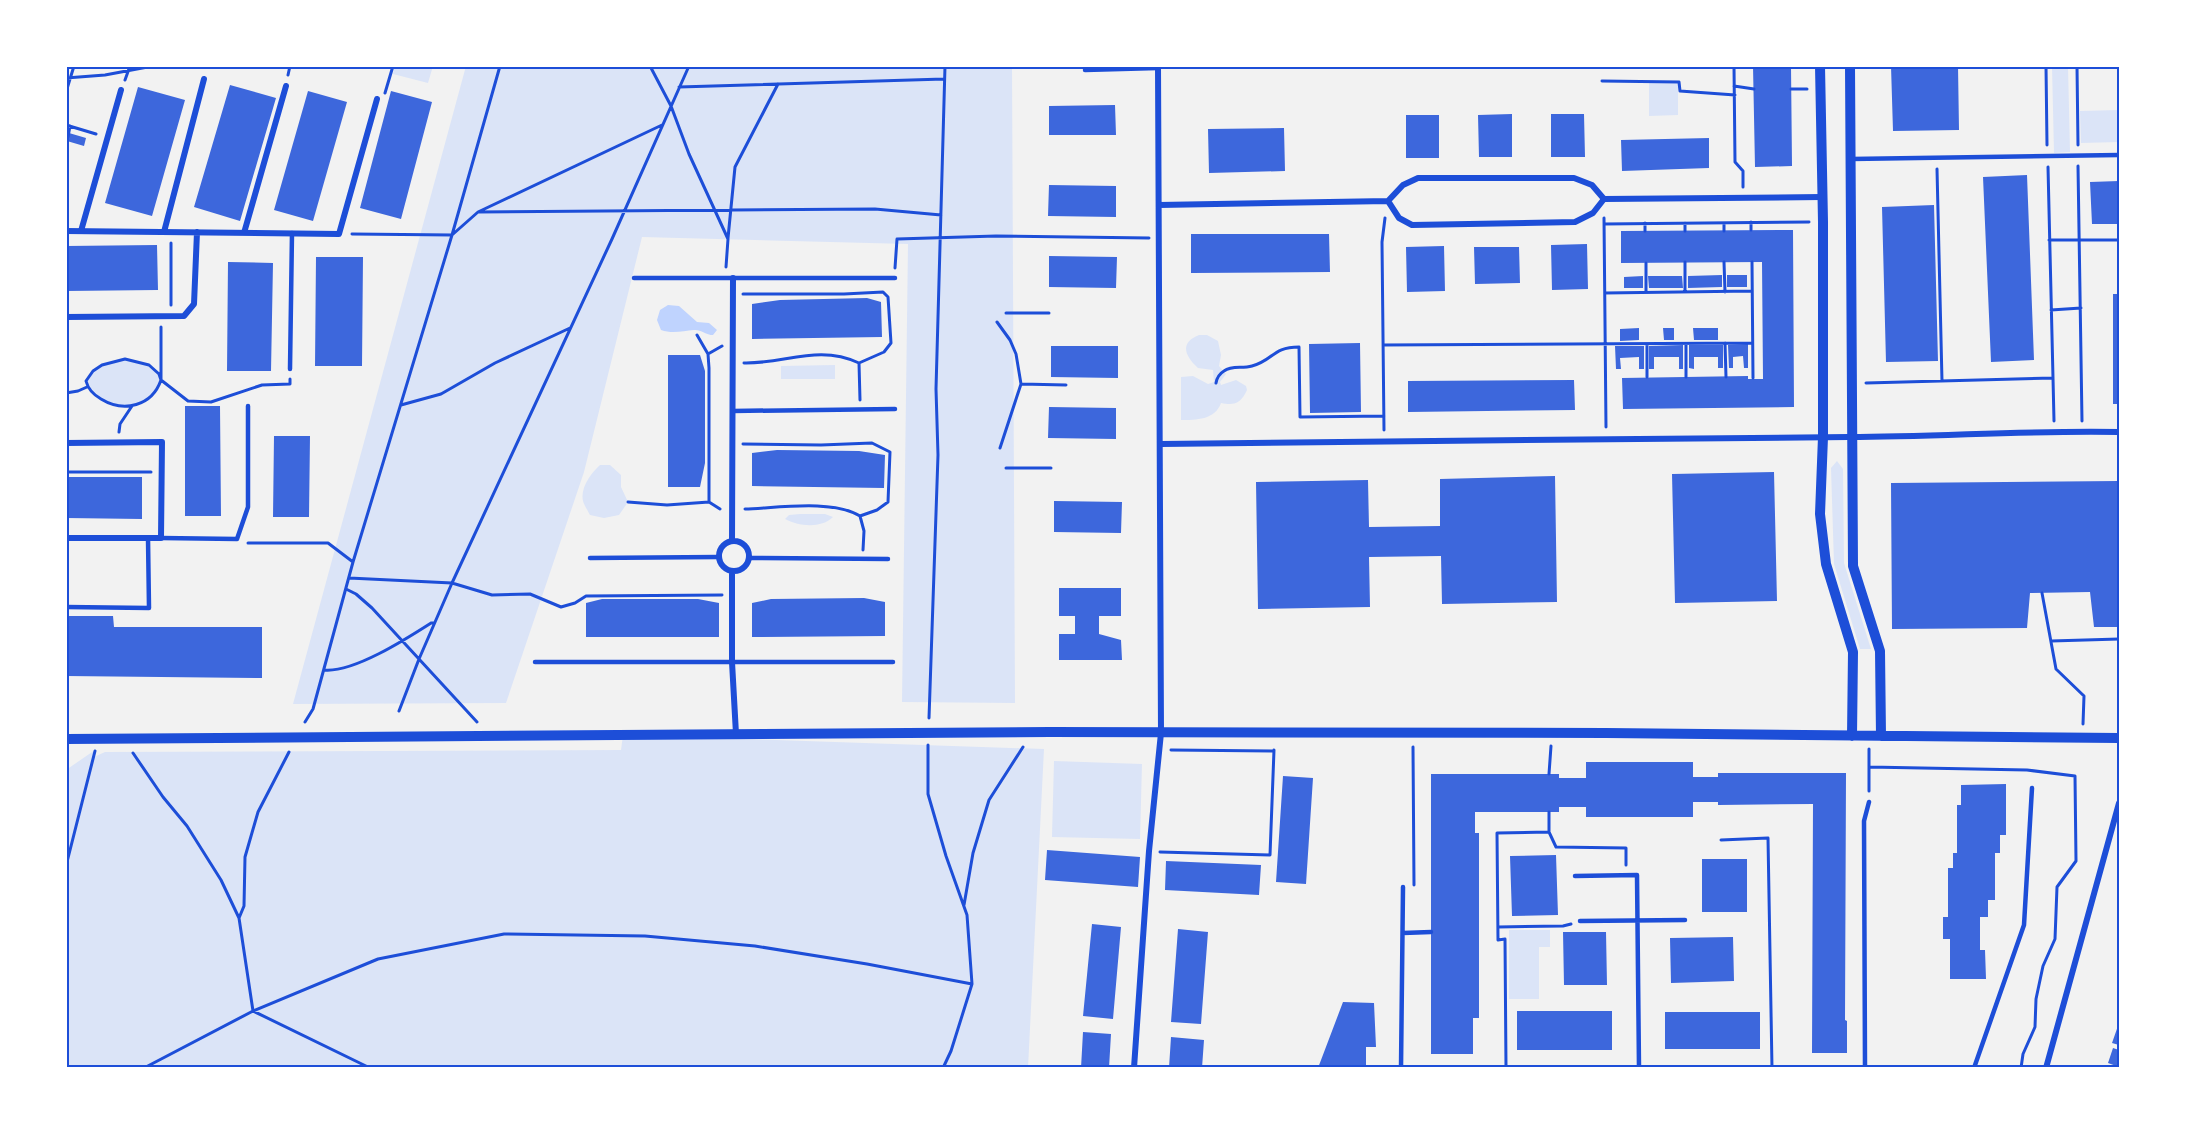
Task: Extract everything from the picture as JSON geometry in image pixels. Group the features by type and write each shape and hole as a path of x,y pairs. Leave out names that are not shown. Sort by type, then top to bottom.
{"street":[{"path":"1820,66 1823,222 1823,437 1820,514 1826,564 1853,652 1852,736"},
{"path":"1850,66 1853,566 1880,651 1881,736"},
{"path":"1134,1068 1149,851 1161,733 1158,67"},
{"path":"167,232 204,79"},
{"path":"244,233 286,86"},
{"path":"81,231 121,90"},
{"path":"66,231 339,234 377,99"},
{"path":"1159,205 1388,201 1403,185 1418,178 1574,178 1592,185 1604,199"},
{"path":"1604,199 1822,197"},
{"path":"1388,201 1399,218 1412,225 1575,222 1593,213 1604,199"},
{"path":"66,317 184,316 194,304 197,232"},
{"path":"732,541 733,278"},
{"path":"1161,444 2119,432"},
{"path":"66,443 162,442 161,538 66,537"},
{"path":"732,541 742,542 748,549 749,558 746,566 740,571 732,572 725,569 718,557 725,543 732,541"},
{"path":"732,572 732,662 736,734"},
{"path":"66,739 1033,732 1552,733 2119,738"},
{"path":"2046,1068 2119,803"}],"lane":[{"path":"1085,70 1158,67"},
{"path":"1851,159 2119,155"},
{"path":"290,369 292,233"},
{"path":"634,278 895,278"},
{"path":"161,538 237,539 248,507 248,406"},
{"path":"733,411 895,409"},
{"path":"66,607 148,608 148,538"},
{"path":"590,558 718,557"},
{"path":"749,558 888,559"},
{"path":"535,662 893,662"},
{"path":"1974,1068 2024,925 2032,788"},
{"path":"1865,1068 1864,821 1869,802"},
{"path":"1575,876 1637,875 1639,1068"},
{"path":"1401,1068 1403,887"},
{"path":"1580,921 1685,920"},
{"path":"1403,933 1431,932"}],"path":[{"path":"66,92 74,66"},
{"path":"66,78 105,75 153,66"},
{"path":"377,99 383,100 393,66"},
{"path":"239,918 244,906 245,857 258,812 296,737 313,710 348,578 452,235 500,66"},
{"path":"650,66 671,106 689,154 728,239"},
{"path":"399,711 434,623 625,212 689,66"},
{"path":"943,1068 951,1051 972,984 967,915 946,856 928,794 938,455 936,389 945,66"},
{"path":"1734,66 1735,162 1743,171 1743,197"},
{"path":"2055,432 2046,66 2077,66 2082,431"},
{"path":"679,87 945,79"},
{"path":"1602,81 1679,82 1680,92 1735,95"},
{"path":"725,278 735,167 778,84"},
{"path":"1734,87 1754,90"},
{"path":"339,234 452,235 478,212 664,125"},
{"path":"68,137 68,126 107,137"},
{"path":"1936,158 1942,381"},
{"path":"1604,199 1606,438"},
{"path":"1384,441 1382,242 1388,201"},
{"path":"478,212 875,209 941,215"},
{"path":"1724,222 1724,231"},
{"path":"1751,222 1751,230"},
{"path":"1604,224 1823,222"},
{"path":"1645,223 1645,231"},
{"path":"1684,223 1685,231"},
{"path":"167,232 171,316"},
{"path":"895,278 897,239 941,236 1160,238"},
{"path":"2049,240 2119,240"},
{"path":"1685,262 1685,292"},
{"path":"1724,262 1725,292"},
{"path":"1752,262 1752,378"},
{"path":"1646,263 1646,292"},
{"path":"1605,293 1752,291"},
{"path":"733,294 883,292 888,297 890,305 891,343 884,352 859,363 846,357 806,354 758,363 733,363"},
{"path":"2051,310 2081,308"},
{"path":"1006,313 1049,313"},
{"path":"162,316 161,381 158,388 146,401 132,406 124,407 106,402 88,387 86,381 93,371 102,365 125,359 149,365 159,374 161,381 188,401 211,402 262,385 290,384 290,369"},
{"path":"997,322 1010,340 1016,354 1022,384 1000,448"},
{"path":"401,405 441,394 495,363 572,327"},
{"path":"697,335 708,354 709,502"},
{"path":"1725,343 1726,377"},
{"path":"1383,345 1752,343"},
{"path":"1647,344 1647,377"},
{"path":"1686,344 1686,377"},
{"path":"1216,383 1216,379 1222,372 1230,368 1247,368 1258,364 1285,347 1299,347 1300,417 1384,416"},
{"path":"859,363 860,408"},
{"path":"1852,383 2053,378"},
{"path":"1022,384 1066,385"},
{"path":"66,393 78,392 88,387"},
{"path":"119,443 120,424 132,406"},
{"path":"733,444 872,443 890,452 888,502 877,510 860,516"},
{"path":"1006,468 1051,468"},
{"path":"66,472 162,472"},
{"path":"628,502 667,505 709,502 721,509 803,506 852,511 860,516 864,531 863,559"},
{"path":"237,539 248,543 328,543 353,562"},
{"path":"348,578 452,583 492,595 530,594 561,607 575,603 586,596 732,595"},
{"path":"346,590 356,594 372,608 490,736"},
{"path":"2042,593 2056,669 2084,696 2082,737"},
{"path":"324,670 336,671 378,653 434,623"},
{"path":"2051,641 2119,639"},
{"path":"964,906 973,853 989,800 1033,732"},
{"path":"1403,887 1414,885 1413,733"},
{"path":"1549,774 1552,733"},
{"path":"1149,851 1270,855 1274,734"},
{"path":"1869,735 1869,802"},
{"path":"122,738 202,849 221,880 239,918 253,1011"},
{"path":"66,866 98,739"},
{"path":"1167,750 1274,751"},
{"path":"1549,812 1549,832 1556,847 1626,848 1626,875"},
{"path":"1506,1068 1506,939 1498,940 1497,833 1549,832"},
{"path":"1721,840 1768,838 1772,1068"},
{"path":"1498,927 1563,926 1580,921"},
{"path":"144,1068 253,1011 378,959 504,934 645,936 755,946 972,984"},
{"path":"253,1011 370,1068"}],"shaded area":[{"path":"395,66 433,66 428,83 393,74"},
{"path":"466,66 1012,66 1015,703 902,702 908,244 642,237 584,472 506,703 293,704"},
{"path":"2052,66 2068,66 2070,152 2054,153"},
{"path":"1649,82 1678,82 1678,115 1649,116"},
{"path":"2119,110 2119,142 2081,143 2080,111"},
{"path":"1199,335 1207,335 1218,341 1221,355 1219,366 1226,374 1220,382 1221,385 1236,380 1246,386 1247,390 1240,401 1234,404 1221,403 1210,416 1181,420 1181,377 1193,376 1208,384 1214,382 1213,370 1198,368 1187,354 1186,346"},
{"path":"125,359 147,365 161,380 146,400 129,406 106,401 90,389 87,381 91,373 102,365"},
{"path":"835,365 835,379 781,379 781,366"},
{"path":"1837,461 1843,469 1844,563 1871,649 1860,649 1834,564 1831,468"},
{"path":"600,465 610,465 621,475 621,487 628,502 619,515 604,518 590,515 584,503 582,496 585,486"},
{"path":"825,514 833,517 816,525 796,523 785,519 789,515"},
{"path":"623,735 1044,749 1028,1068 66,1068 66,770 95,750 94,757 105,752 621,750"},
{"path":"1054,761 1142,764 1140,839 1052,837"},
{"path":"1509,930 1550,930 1550,947 1539,947 1539,999 1509,999"}],"water":[{"path":"668,305 679,306 697,322 709,323 717,330 713,335 696,330 673,332 661,330 657,320 660,310"}],"building":[{"path":"1753,66 1791,66 1792,166 1755,167"},
{"path":"1891,66 1958,66 1959,130 1893,131"},
{"path":"230,85 276,98 240,221 194,207"},
{"path":"138,87 185,100 152,216 105,203"},
{"path":"308,91 347,102 313,221 274,210"},
{"path":"391,91 432,102 401,219 360,208"},
{"path":"1115,105 1116,135 1049,135 1049,106"},
{"path":"1512,114 1512,157 1479,157 1478,115"},
{"path":"1551,114 1584,114 1585,157 1551,157"},
{"path":"1406,115 1439,115 1439,158 1406,158"},
{"path":"1284,128 1285,171 1209,173 1208,129"},
{"path":"69,133 86,138 84,146 67,141"},
{"path":"1709,138 1709,168 1622,171 1621,140"},
{"path":"2027,175 2034,360 1991,362 1983,177"},
{"path":"2119,181 2119,224 2092,224 2090,182"},
{"path":"1049,185 1116,186 1116,217 1048,216"},
{"path":"1934,205 1938,361 1886,362 1882,207"},
{"path":"1793,230 1794,407 1623,409 1622,378 1748,376 1748,379 1763,379 1762,262 1621,263 1621,231"},
{"path":"1191,234 1329,234 1330,272 1191,273"},
{"path":"1587,244 1588,289 1552,290 1551,245"},
{"path":"157,245 158,290 66,291 66,246"},
{"path":"1444,246 1445,291 1407,292 1406,247"},
{"path":"1474,247 1519,247 1520,283 1475,284"},
{"path":"1049,256 1117,257 1116,288 1049,287"},
{"path":"316,257 363,257 362,366 315,366"},
{"path":"228,262 273,263 271,371 227,371"},
{"path":"1722,275 1722,287 1688,288 1688,276"},
{"path":"1727,275 1747,275 1747,287 1727,287"},
{"path":"1643,276 1643,288 1624,288 1624,277"},
{"path":"1648,276 1682,276 1683,288 1649,288"},
{"path":"2113,294 2119,294 2119,404 2113,404"},
{"path":"867,298 881,302 882,337 752,339 752,304 780,300"},
{"path":"1639,328 1639,340 1620,341 1620,329"},
{"path":"1663,328 1674,328 1674,340 1664,340"},
{"path":"1693,328 1718,328 1718,340 1694,340"},
{"path":"1360,343 1361,412 1310,413 1309,344"},
{"path":"1748,344 1748,368 1744,368 1743,356 1733,357 1733,368 1729,368 1728,345"},
{"path":"1683,345 1683,369 1679,369 1679,357 1654,357 1654,369 1649,369 1649,346"},
{"path":"1689,345 1723,345 1723,368 1718,368 1718,357 1694,357 1694,369 1689,368"},
{"path":"1051,346 1118,346 1118,378 1051,377"},
{"path":"1615,346 1644,346 1644,369 1639,369 1639,357 1620,358 1621,369 1616,369"},
{"path":"668,355 700,355 705,371 705,463 700,487 668,487"},
{"path":"1574,380 1575,410 1408,412 1408,381"},
{"path":"185,406 220,406 221,516 185,516"},
{"path":"1049,407 1116,408 1116,439 1048,438"},
{"path":"274,436 310,436 309,517 273,517"},
{"path":"777,450 859,451 885,455 884,488 752,486 752,453"},
{"path":"1774,472 1777,601 1675,603 1672,474"},
{"path":"1555,476 1557,602 1442,604 1441,556 1369,557 1370,607 1258,609 1256,482 1368,480 1369,527 1440,526 1440,479"},
{"path":"66,477 142,477 142,519 66,518"},
{"path":"2119,481 2119,627 2094,627 2090,592 2030,593 2027,628 1892,629 1891,483"},
{"path":"1054,501 1122,502 1121,533 1054,532"},
{"path":"1059,588 1121,588 1121,616 1099,616 1099,634 1121,640 1122,660 1059,660 1059,634 1075,634 1075,616 1059,616"},
{"path":"864,598 885,602 885,636 752,637 752,603 771,599"},
{"path":"602,599 698,599 719,603 719,637 586,637 586,603"},
{"path":"66,616 113,616 114,627 262,627 262,678 66,676"},
{"path":"1586,762 1693,762 1693,777 1718,777 1718,773 1846,773 1845,1020 1847,1021 1847,1053 1812,1053 1813,804 1718,805 1718,802 1693,802 1693,817 1586,817 1586,807 1559,807 1559,812 1475,812 1475,833 1479,833 1479,1018 1473,1018 1473,1054 1431,1054 1431,774 1559,774 1559,778 1586,778"},
{"path":"1283,776 1313,778 1306,884 1276,882"},
{"path":"2006,784 2006,835 2000,835 2000,853 1995,853 1995,900 1988,900 1988,917 1980,917 1980,950 1985,950 1986,979 1950,979 1950,939 1943,939 1943,917 1948,917 1948,868 1953,868 1953,853 1957,853 1957,805 1961,805 1961,785"},
{"path":"1047,850 1140,857 1138,887 1045,880"},
{"path":"1556,855 1558,915 1512,916 1510,856"},
{"path":"1702,859 1747,859 1747,912 1702,912"},
{"path":"1166,861 1261,865 1259,895 1165,890"},
{"path":"1092,924 1121,927 1113,1019 1083,1016"},
{"path":"1178,929 1208,932 1201,1024 1171,1022"},
{"path":"1563,932 1606,932 1607,985 1564,985"},
{"path":"1733,937 1734,981 1671,983 1670,938"},
{"path":"1343,1002 1374,1003 1376,1047 1366,1047 1366,1068 1318,1068"},
{"path":"1517,1011 1612,1011 1612,1050 1517,1050"},
{"path":"1665,1012 1760,1012 1760,1049 1665,1049"},
{"path":"2119,1023 2119,1045 2112,1043"},
{"path":"1083,1032 1111,1034 1109,1068 1081,1068"},
{"path":"1171,1037 1204,1040 1202,1068 1169,1068"},
{"path":"2113,1048 2119,1050 2119,1067 2108,1063"}]}
